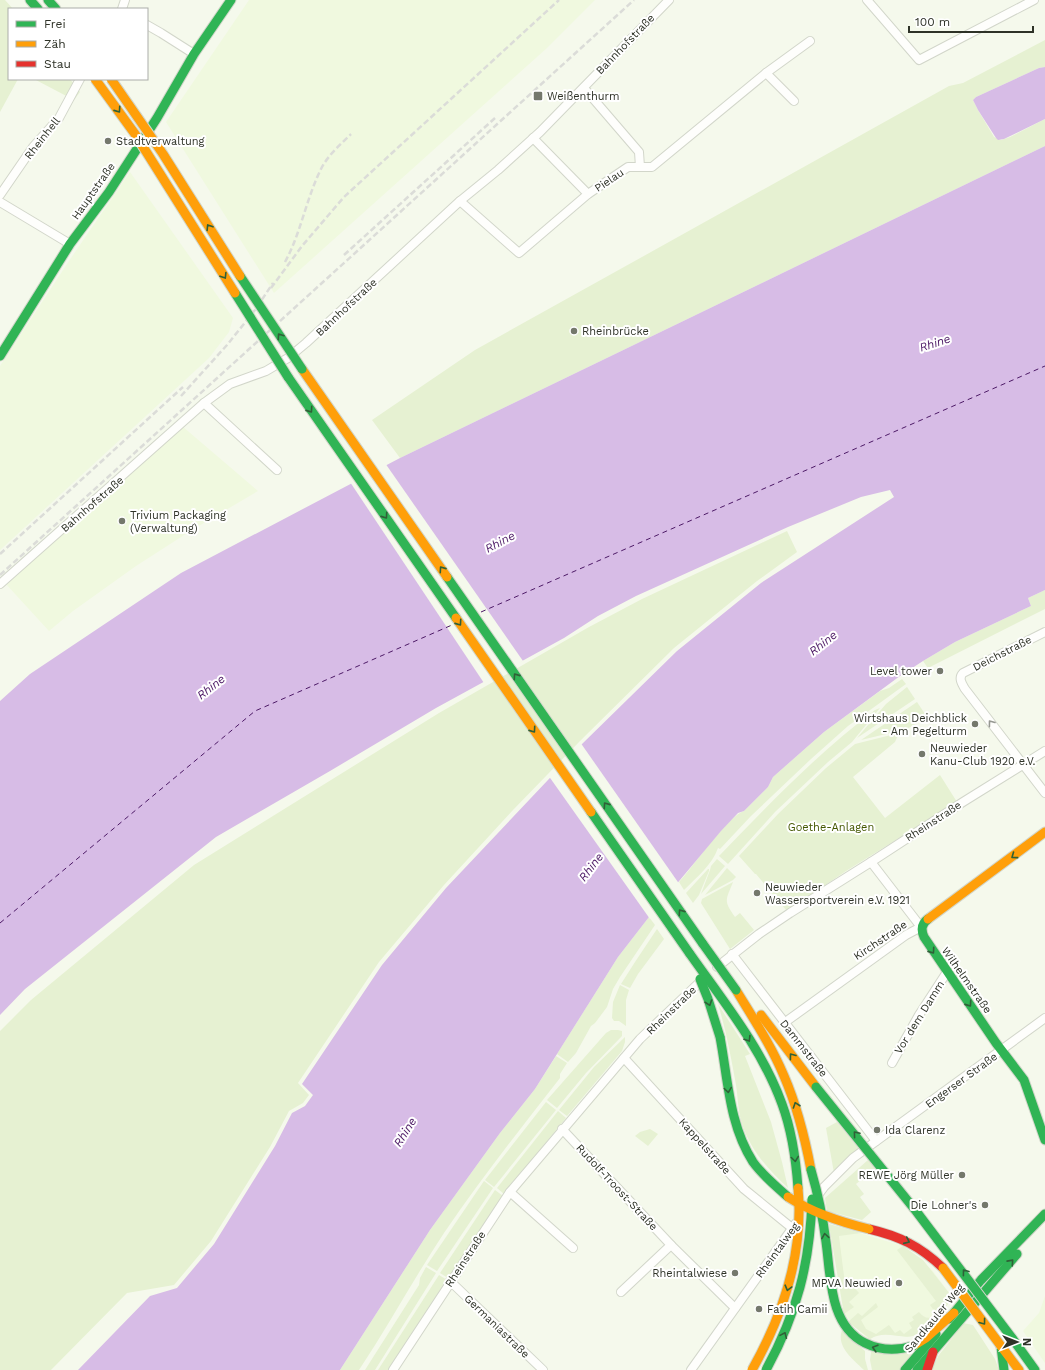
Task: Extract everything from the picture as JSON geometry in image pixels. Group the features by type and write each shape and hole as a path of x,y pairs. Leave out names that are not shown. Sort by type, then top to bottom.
{"main road":[{"path":"30,0 37,8"},
{"path":"48,0 55,8"},
{"name":"Hauptstraße","path":"0,356 70,244 108,192 157,118 194,54 231,0"},
{"path":"95,80 135,134 305,403 747,1036 771,1078 786,1116 795,1157 800,1214 796,1252 781,1312 773,1331 752,1370"},
{"path":"112,80 164,154 241,278 302,369 736,990 767,1041 788,1084 802,1128 811,1170 820,1201 835,1303 842,1322 860,1342 871,1347 887,1350 900,1349 913,1346 926,1338 954,1312"},
{"name":"Kirchstraße","path":"921,927 925,920 1045,832"},
{"name":"Wilhelmstraße","path":"921,927 922,935 1024,1080 1041,1116 1045,1140"},
{"path":"690,954 708,999 720,1037 731,1104 737,1129 746,1149 762,1172 773,1185 785,1195 818,1214 848,1224 892,1235 913,1244 926,1252 943,1268 1019,1370"},
{"path":"736,990 758,1012 806,1075 905,1195 962,1268 1035,1370"},
{"path":"766,1370 793,1316 805,1273 812,1221 811,1170"},
{"name":"Sandkauler Weg","path":"905,1370 981,1280 1045,1214"},
{"name":"Sandkauler Weg","path":"917,1370 1012,1260 1045,1226"},
{"path":"1001,1346 1004,1370"},
{"path":"927,1370 933,1352"}],"street":[{"name":"Bahnhofstraße","path":"0,584 204,403 230,384 266,371 291,356 460,201 498,170 540,132 669,0"},
{"path":"867,0 919,60 1034,0"},
{"path":"148,26 194,54"},
{"name":"Pielau","path":"460,201 519,253 588,194 628,167 652,167 766,73 810,41"},
{"path":"766,73 794,101"},
{"name":"Rheinhell","path":"0,195 33,147 59,118 79,80"},
{"path":"584,88 639,152 640,167"},
{"path":"533,138 588,194"},
{"path":"0,202 70,244"},
{"path":"204,403 277,470"},
{"name":"Deichstraße","path":"1023,765 965,689 960,677 963,673 1045,632"},
{"name":"Rheinstraße","path":"393,1370 510,1192 640,1039 686,994 732,954 790,913 962,802 1045,751"},
{"path":"1023,765 1045,793"},
{"name":"Wilhelmstraße","path":"871,862 921,927"},
{"name":"Kirchstraße","path":"784,1023 906,935 921,927"},
{"name":"Dammstraße","path":"732,954 876,1141"},
{"name":"Vor dem Damm","path":"892,1063 919,1015 947,972"},
{"name":"Engerser Straße","path":"876,1141 1045,1018"},
{"name":"Kappelstraße","path":"624,1058 744,1189 792,1228"},
{"name":"Rudolf-Troost-Straße","path":"562,1130 671,1245 735,1308"},
{"name":"Rheintalweg","path":"691,1370 792,1228 824,1187 853,1158 876,1141"},
{"path":"510,1192 573,1248"},
{"path":"621,1292 671,1245"},
{"name":"Germaniastraße","path":"450,1282 543,1370"}],"shaded area":[{"path":"249,0 595,0 547,48 274,293 166,122"},
{"path":"130,172 233,318 229,332 209,358 0,550 0,366"},
{"name":"Trivium Packaging (Verwaltung)","path":"182,426 258,491 192,530 136,566 73,611 49,631 5,583"},
{"path":"829,1224 903,1246 932,1270 953,1298 934,1320 920,1333 906,1337 893,1334 879,1334 869,1340 844,1314"},
{"path":"1045,1296 1045,1363 1023,1331 1039,1313"}],"green space":[{"path":"0,0 5,0 12,8 8,8 8,80 17,80 0,112"},
{"path":"1045,40 1045,67 1039,68 976,97 973,100 994,137 1001,140 1045,119 1045,146 400,458 372,420 475,350 949,86 963,83"},
{"path":"36,80 71,80 80,92 74,100"},
{"path":"787,531 797,552 757,581 674,648 513,810 444,885 379,962 298,1083 309,1095 303,1103 289,1111 270,1147 211,1241 174,1285 127,1293 51,1370 0,1370 0,1031 31,1000 194,865 439,713 589,627 642,599"},
{"path":"1045,590 1045,609 928,668 923,661 955,642 1031,606 1028,598"},
{"path":"902,679 906,684 848,726 751,816 720,849 718,848 708,865 684,890 679,882 730,821 744,811 768,787 773,777 824,732 880,691 889,688"},
{"path":"907,687 915,699 857,738 886,704"},
{"path":"917,702 927,717 907,729 861,740"},
{"path":"880,708 852,742 828,762 775,812 728,864 719,856 775,798 814,761 854,726 875,710"},
{"name":"Goethe-Anlagen","path":"899,733 895,742 853,777 885,818 940,775 957,802 846,871 787,911 739,856 778,814 826,768 855,744"},
{"path":"717,859 725,866 701,894 711,866"},
{"path":"727,868 736,877 705,895"},
{"path":"708,869 709,871 699,895 693,903 686,893"},
{"path":"733,882 727,897 727,903 735,917 740,913 754,930 730,949 701,903 702,899"},
{"path":"649,917 655,925 620,977 613,989 607,1007 591,1026 576,1053 568,1062 557,1054 618,957"},
{"path":"657,929 664,939 638,974 630,988 621,984 635,962"},
{"path":"620,985 629,990 626,1000 626,1026 619,1021 614,1021 612,1018 613,1002"},
{"path":"718,1004 750,1054 745,1056 771,1122 788,1188 755,1151 742,1124 730,1054"},
{"path":"611,1030 622,1031 622,1036 586,1073 557,1108 547,1100 606,1033"},
{"path":"625,1037 622,1051 567,1116 559,1110 594,1067"},
{"path":"556,1056 567,1063 560,1074 560,1078 515,1135 444,1233 359,1370 340,1370 430,1230 500,1133 535,1089"},
{"path":"546,1102 556,1110 494,1187 485,1180"},
{"path":"558,1111 566,1118 504,1194 497,1188"},
{"path":"837,1122 859,1149 834,1173 826,1128"},
{"path":"650,1129 658,1134 648,1146 635,1136 640,1132"},
{"path":"868,1160 875,1168 856,1184 864,1194 860,1197 871,1212 862,1220 827,1211 825,1198"},
{"path":"484,1181 493,1188 437,1271 427,1265"},
{"path":"495,1190 503,1196 448,1278 440,1273"},
{"path":"829,1224 861,1233 839,1236 845,1284 850,1283 859,1293 849,1302 854,1307 844,1314"},
{"path":"903,1246 923,1260 953,1298 938,1316 930,1305 936,1301 897,1250"},
{"path":"426,1267 436,1273 375,1370 365,1370 419,1285 420,1278"},
{"path":"439,1275 447,1280 389,1370 378,1370"},
{"path":"876,1303 878,1307 861,1320 866,1329 876,1334 889,1325 895,1333 900,1330 904,1334 912,1328 909,1323 914,1320 912,1317 919,1312 925,1317 933,1317 934,1320 926,1329 914,1336 883,1335 870,1339 848,1322 858,1313 862,1316"},
{"path":"963,1323 973,1325 995,1359 999,1370 931,1370 939,1355"},
{"path":"842,1330 865,1351 865,1359 868,1370 864,1370 843,1347 841,1342"},
{"path":"921,1346 902,1370 872,1370 870,1360 871,1352"}],"water":[{"path":"1045,67 1045,119 1004,139 998,140 973,100 976,97 1039,68"},
{"name":"Rhine","path":"1045,146 1045,590 1028,598 1031,606 955,642 923,661 900,676 824,732 773,777 768,787 744,811 738,813 721,831 649,917 618,957 535,1089 500,1133 430,1230 340,1370 78,1370 150,1296 177,1288 214,1244 275,1146 292,1113 305,1106 313,1095 302,1084 382,965 446,888 582,744 677,651 761,583 894,497 890,490 861,497 788,527 636,596 598,616 564,638 436,708 216,837 25,989 0,1015 0,701 30,674 181,573 400,458"}],"pier":[{"path":"385,463 523,661 484,683 350,482"},
{"path":"580,742 680,885 650,919 548,775"}],"ferry route":[{"path":"481,612 1045,366"},
{"path":"0,923 255,711 452,625"}],"railway":[{"path":"271,288 302,246 344,197 559,0"},
{"path":"0,575 634,0"},
{"path":"344,255 495,118"},
{"path":"285,262 291,251 311,192 321,169 331,155 351,134"},
{"path":"181,396 227,345 255,310 273,283"},
{"path":"0,554 183,387"}],"traffic: fast":[{"path":"30,0 37,8"},
{"path":"48,0 55,8"},
{"path":"0,356 70,244 109,192 157,118 194,54 231,0"},
{"path":"240,276 302,369"},
{"path":"235,293 288,377"},
{"path":"288,377 456,618"},
{"path":"447,577 703,944"},
{"path":"591,812 690,954"},
{"path":"928,919 922,927 924,937 996,1043 1024,1080 1045,1140"},
{"path":"703,944 736,990"},
{"path":"690,954 741,1026 774,1084 782,1104 791,1135 795,1156 798,1188"},
{"path":"700,979 720,1037"},
{"path":"720,1037 730,1101 745,1148 761,1172 788,1197"},
{"path":"816,1087 916,1211 1012,1338"},
{"path":"811,1170 822,1215 831,1285 838,1312 844,1325 853,1335 865,1343 877,1348 901,1349 913,1346"},
{"path":"766,1370 786,1328 800,1288 805,1267 811,1223 812,1199"},
{"path":"949,1319 981,1280 1045,1214"},
{"path":"917,1370 1017,1254"},
{"path":"905,1370 936,1334"},
{"path":"1012,1338 1035,1370"},
{"path":"1001,1347 1004,1370"}],"traffic: slow":[{"path":"96,80 135,134 235,293"},
{"path":"112,80 163,154 240,276"},
{"path":"302,369 447,577"},
{"path":"456,618 591,812"},
{"path":"928,919 1045,832"},
{"path":"736,990 768,1043 784,1076 800,1122 811,1170"},
{"path":"761,1015 816,1087"},
{"path":"752,1370 773,1327 789,1282 798,1236 798,1188"},
{"path":"788,1197 807,1208 827,1216 869,1229"},
{"path":"943,1268 1001,1346"},
{"path":"913,1346 926,1338 954,1313"},
{"path":"1001,1346 1019,1370"}],"traffic: jam":[{"path":"869,1229 890,1235 909,1243 926,1254 943,1268"},
{"path":"927,1370 933,1352"}],"place":[{"name":"Weißenthurm","path":"538,96"},
{"name":"Stadtverwaltung","path":"108,141"},
{"name":"Rheinbrücke","path":"574,331"},
{"name":"Trivium Packaging (Verwaltung)","path":"122,521"},
{"name":"Level tower","path":"940,671"},
{"name":"Wirtshaus Deichblick - Am Pegelturm","path":"975,724"},
{"name":"Neuwieder Kanu-Club 1920 e.V.","path":"922,754"},
{"name":"Neuwieder Wassersportverein e.V. 1921","path":"757,893"},
{"name":"Ida Clarenz","path":"877,1130"},
{"name":"REWE Jörg Müller","path":"962,1175"},
{"name":"Die Lohner's","path":"985,1205"},
{"name":"Rheintalwiese","path":"735,1273"},
{"name":"MPVA Neuwied","path":"899,1283"},
{"name":"Fatih Camii","path":"759,1309"}]}
